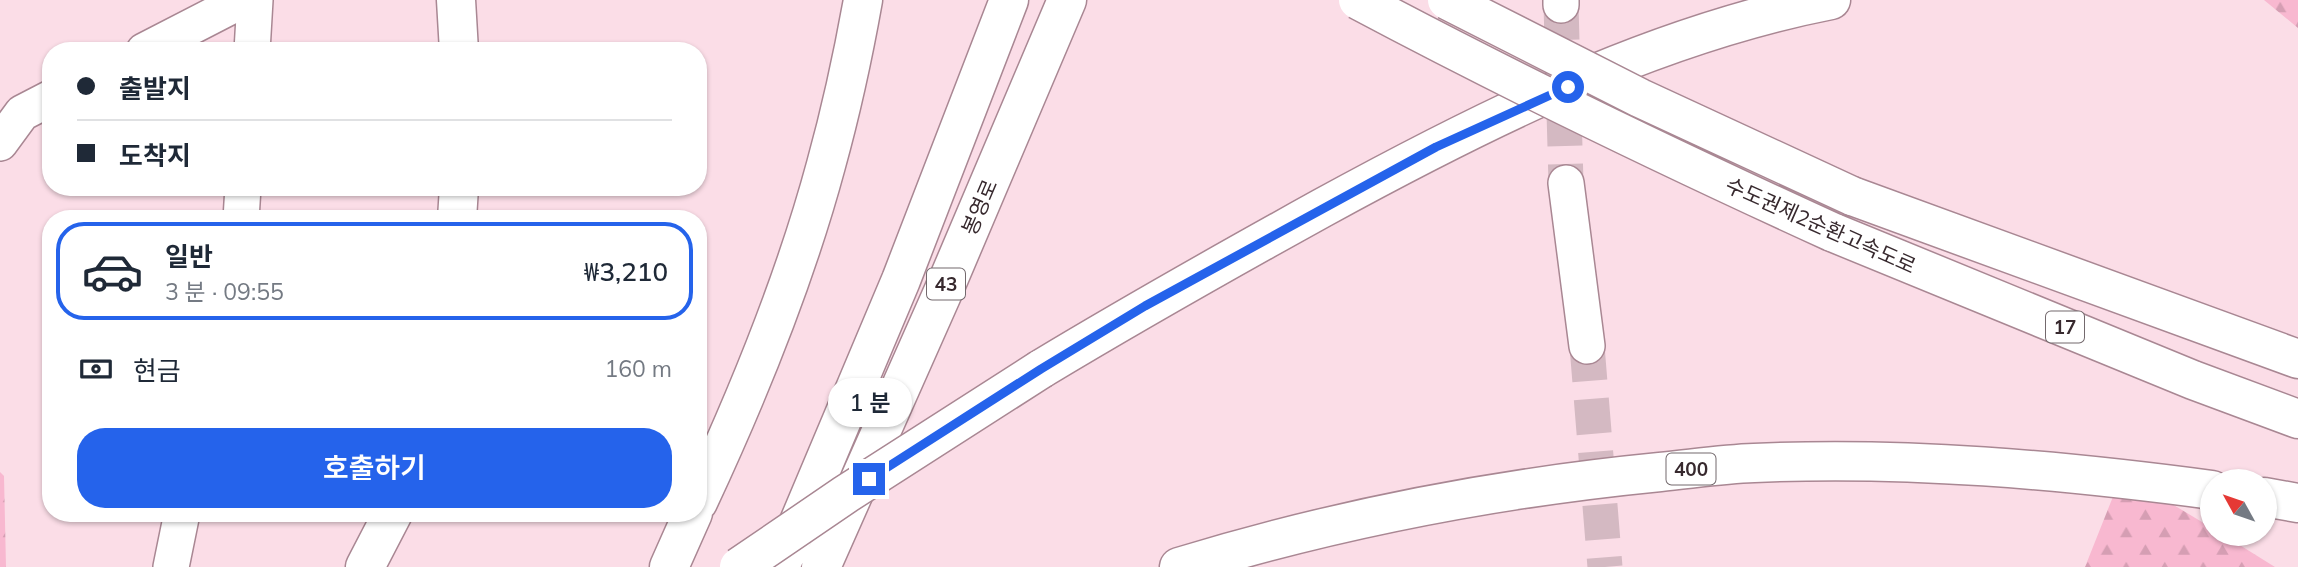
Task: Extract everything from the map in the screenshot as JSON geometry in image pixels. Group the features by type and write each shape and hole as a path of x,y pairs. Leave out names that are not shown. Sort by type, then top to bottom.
{"highway":[{"path":"456,0 458,42"},
{"path":"707,483 792,273 826,167 851,66 863,0"},
{"name":"43","path":"780,567 901,279 1009,0"},
{"name":"봉영로","path":"821,567 937,305 1067,0"},
{"name":"수도권제2순환고속도로","path":"1359,0 1455,52 1657,152 1832,232 2193,380 2298,419"},
{"name":"수도권제2순환고속도로","path":"1447,0 1640,98 1852,196 2298,359"},
{"path":"739,567 857,486 1145,306 1436,147 1635,58 1753,17 1831,0"},
{"name":"400","path":"1179,567 1314,530 1421,506 1517,489 1754,463 1872,462 2003,469 2104,476 2200,488"},
{"path":"2277,499 2298,503"},
{"path":"365,567 388,522"},
{"path":"668,567 690,522"}],"street":[{"path":"161,42 243,0"},
{"path":"253,42 255,0"},
{"path":"0,143 22,113 42,103"},
{"path":"1566,183 1587,346"},
{"path":"171,567 180,522"}],"green space":[{"path":"2264,0 2298,0 2298,28"},
{"path":"0,472 4,476 6,567 0,567"},
{"path":"2122,474 2200,521 2200,546 2241,546 2275,567 2085,567"}],"tunnel":[{"path":"1561,5 1566,183"},
{"path":"1587,346 1605,567"}],"route":[{"path":"869,479 1145,306 1436,147 1568,87"}]}
